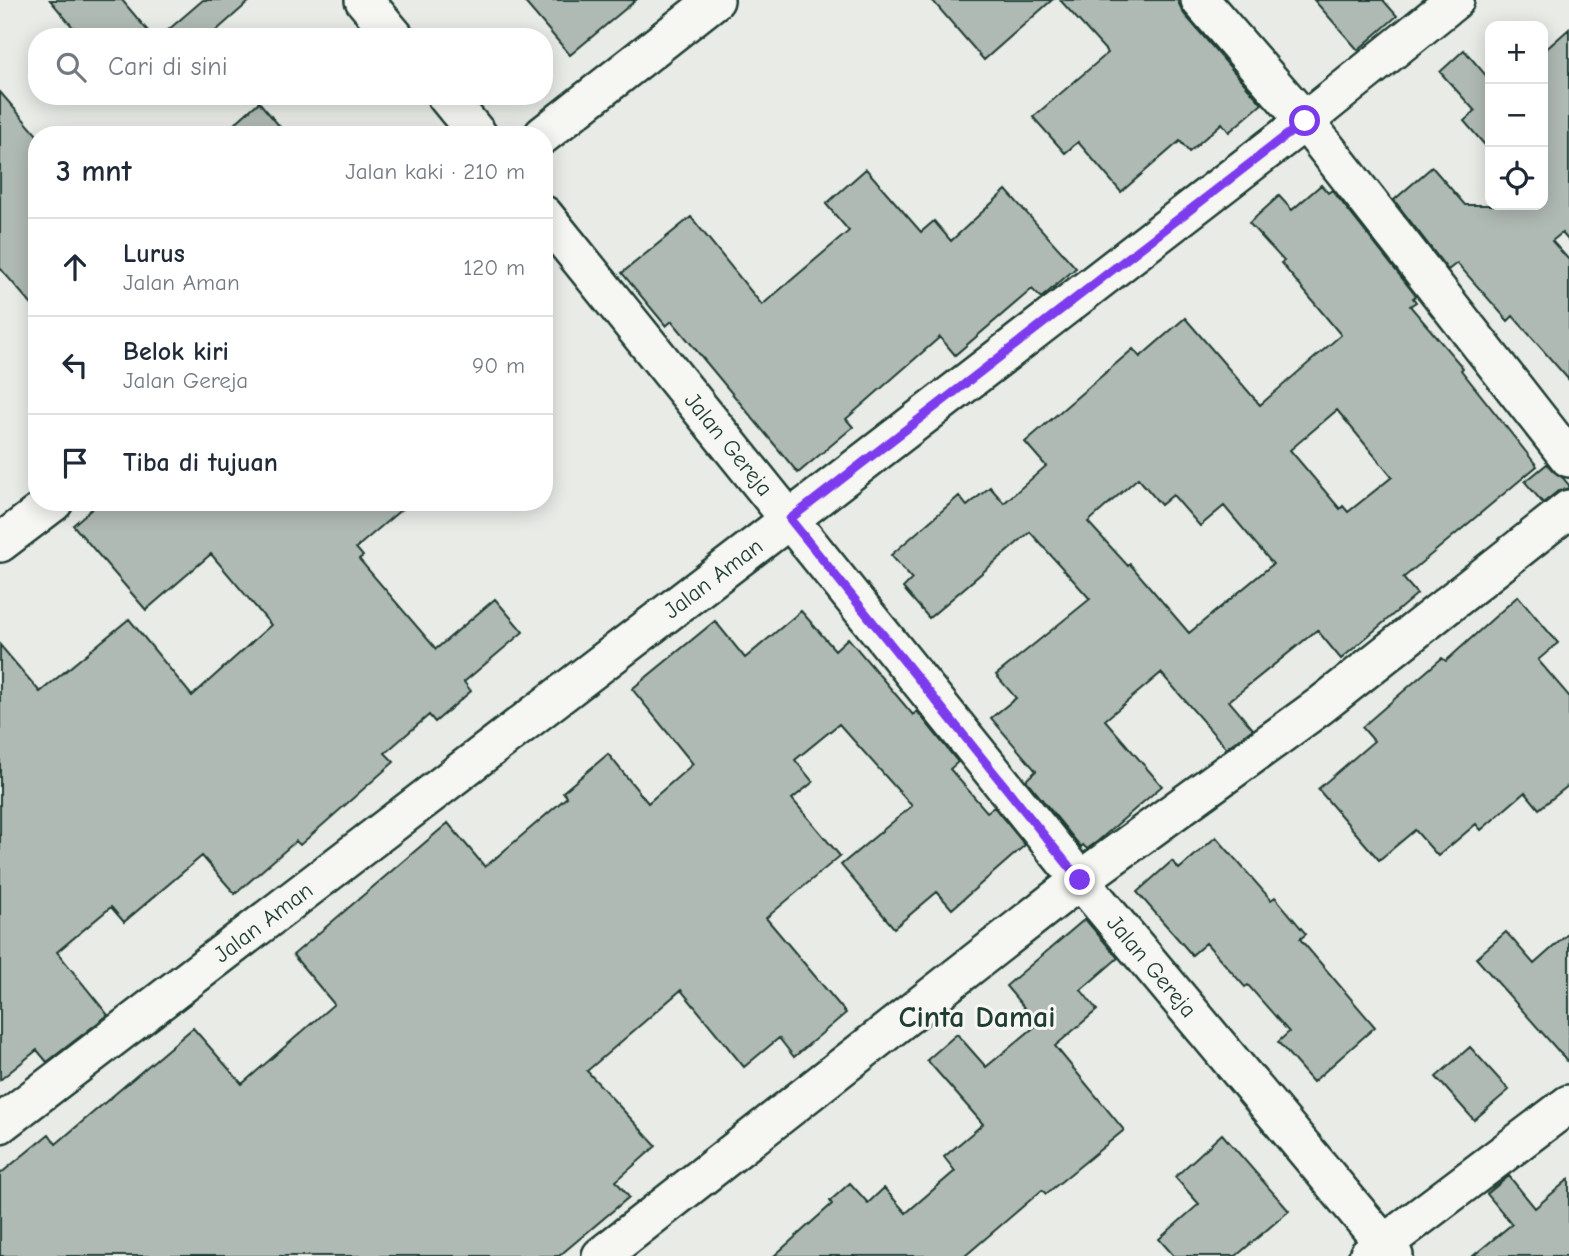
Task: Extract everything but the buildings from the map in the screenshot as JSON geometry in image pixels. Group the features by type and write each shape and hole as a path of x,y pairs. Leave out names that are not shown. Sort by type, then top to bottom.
{"street":[{"path":"364,0 387,28"},
{"path":"553,127 715,0"},
{"path":"1200,0 1305,121 1569,458"},
{"name":"Jalan Aman","path":"0,1124 790,519 1305,121 1455,0"},
{"path":"453,105 471,126"},
{"name":"Jalan Gereja","path":"553,226 1382,1252"},
{"path":"601,1256 1080,880 1320,706 1569,509"},
{"path":"0,543 42,511"},
{"path":"1382,1252 1569,1104"}],"district":[{"name":"Cinta Damai","path":"977,1017"}],"route":[{"path":"1080,880 790,519 1305,121"}]}
